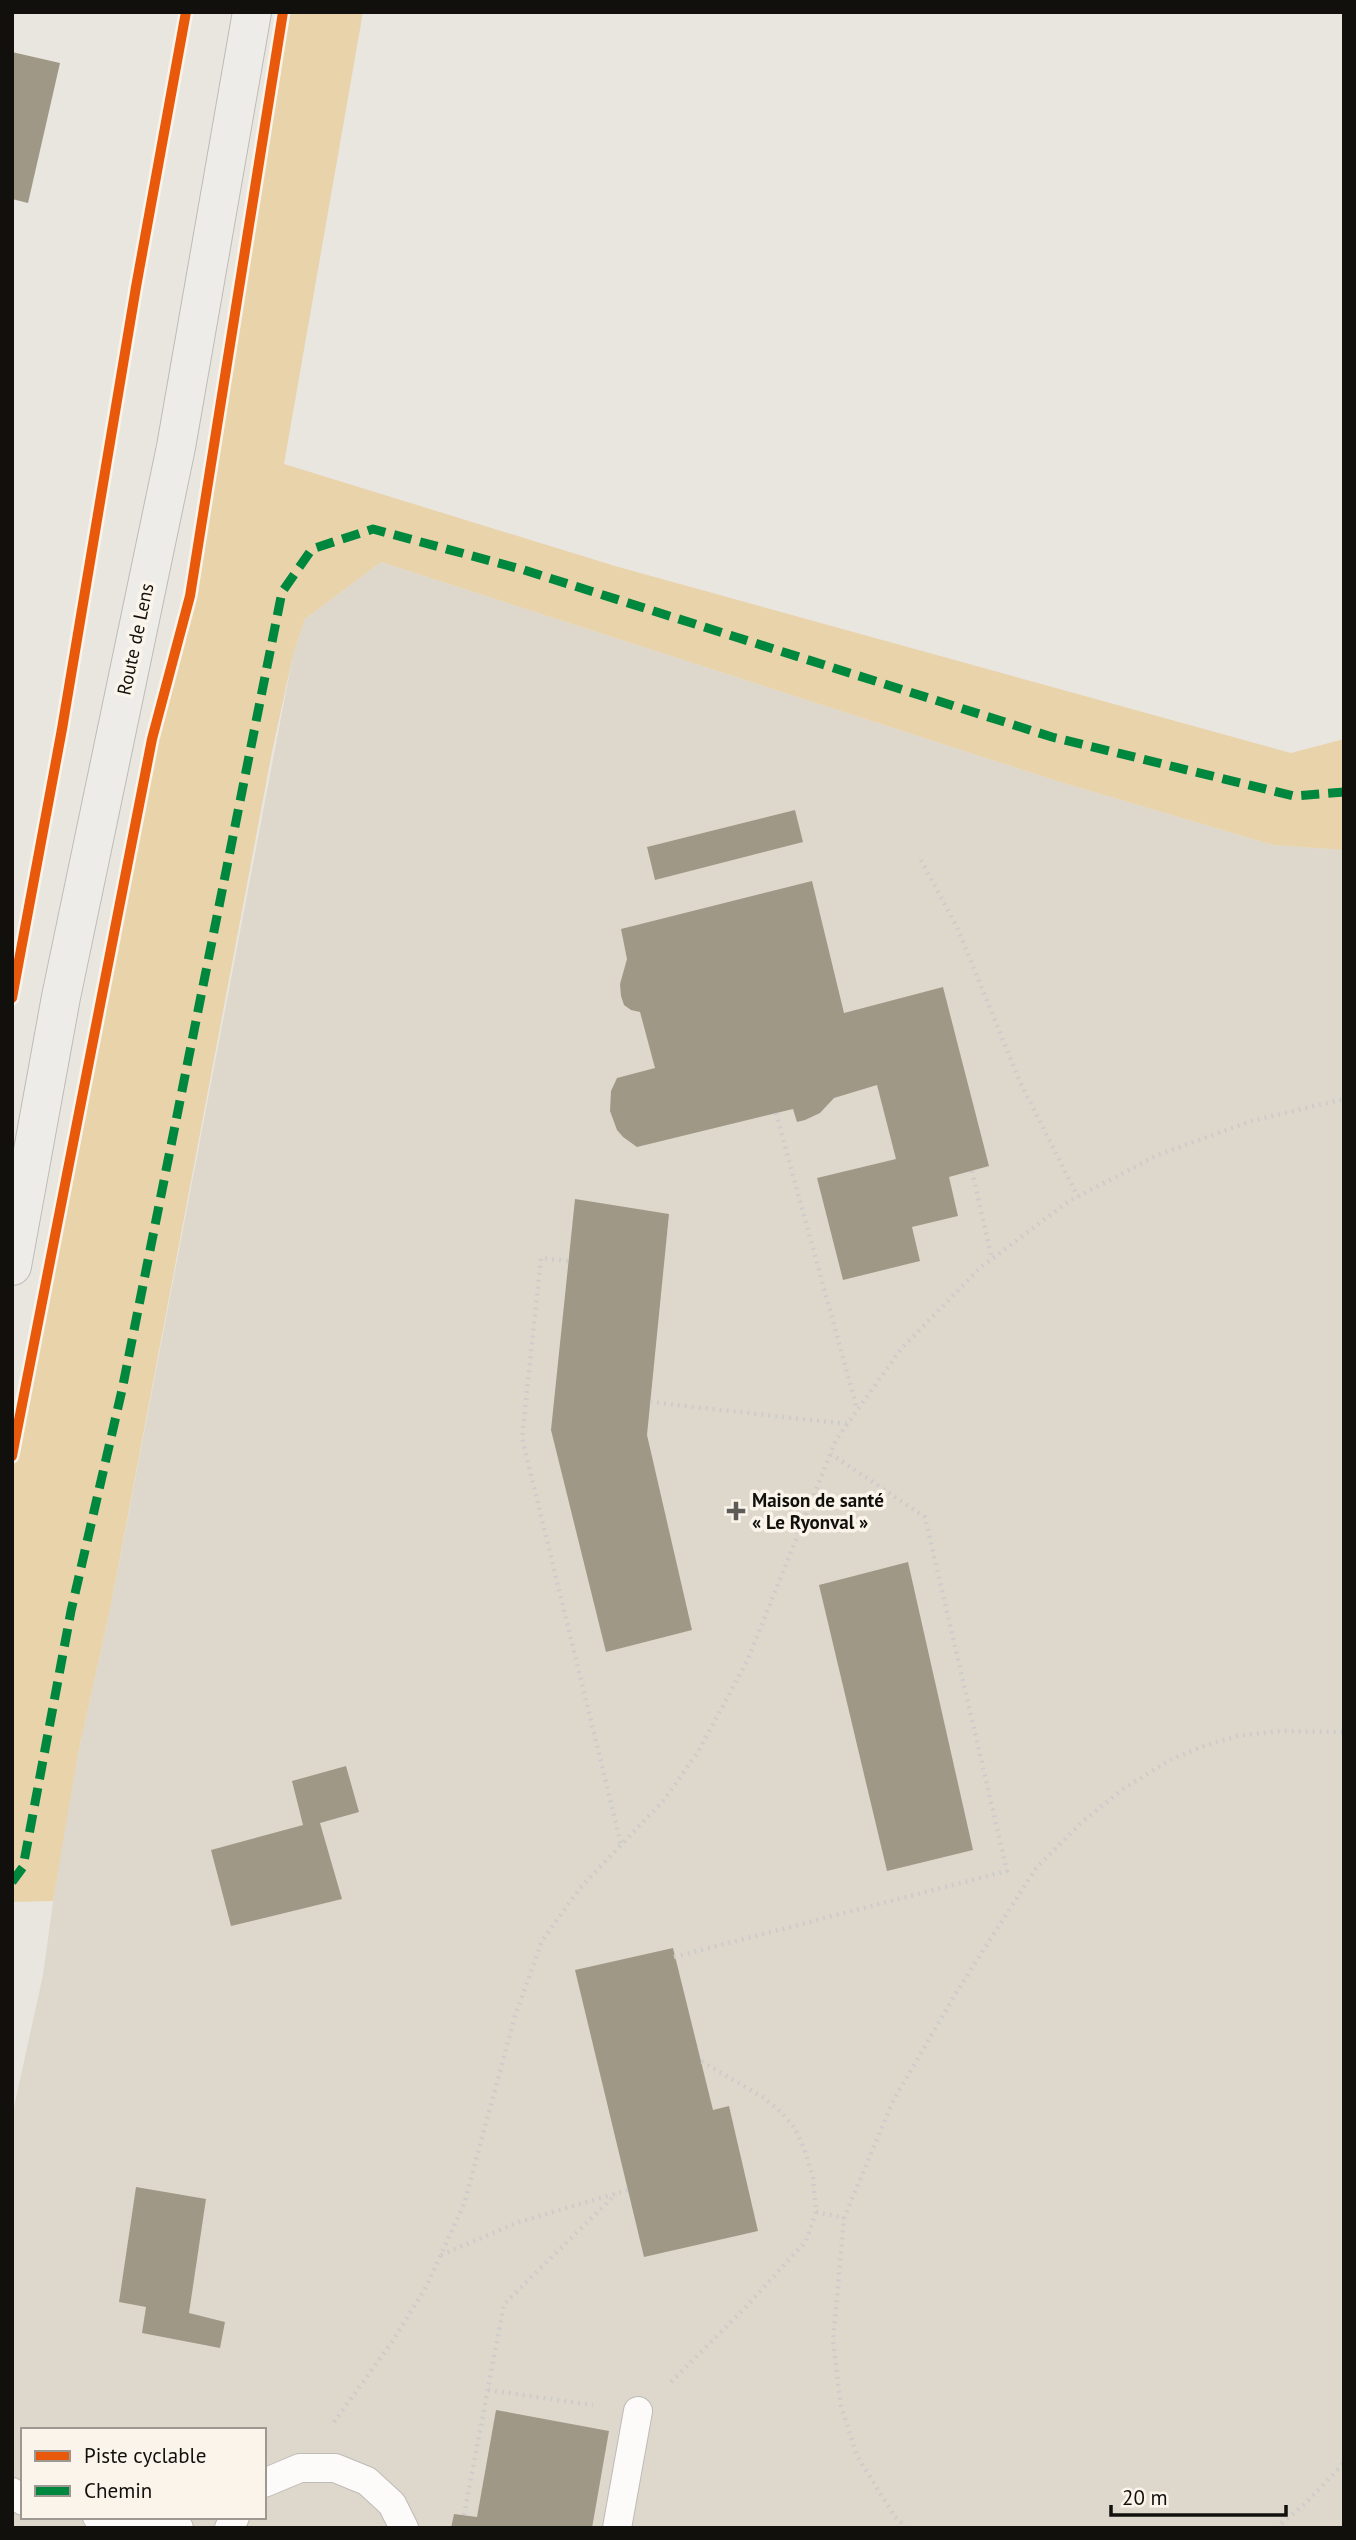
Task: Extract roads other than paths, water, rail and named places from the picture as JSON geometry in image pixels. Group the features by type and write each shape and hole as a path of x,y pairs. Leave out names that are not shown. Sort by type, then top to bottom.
{"main road":[{"name":"Route de Lens","path":"12,1266 63,984 176,447 252,12"}],"lane":[{"path":"617,2528 638,2411"},
{"path":"266,2482 300,2468 335,2468 367,2481 392,2504 404,2528"},
{"path":"112,2519 179,2528"}],"place":[{"name":"Maison de santé « Le Ryonval »","path":"736,1511"}]}
